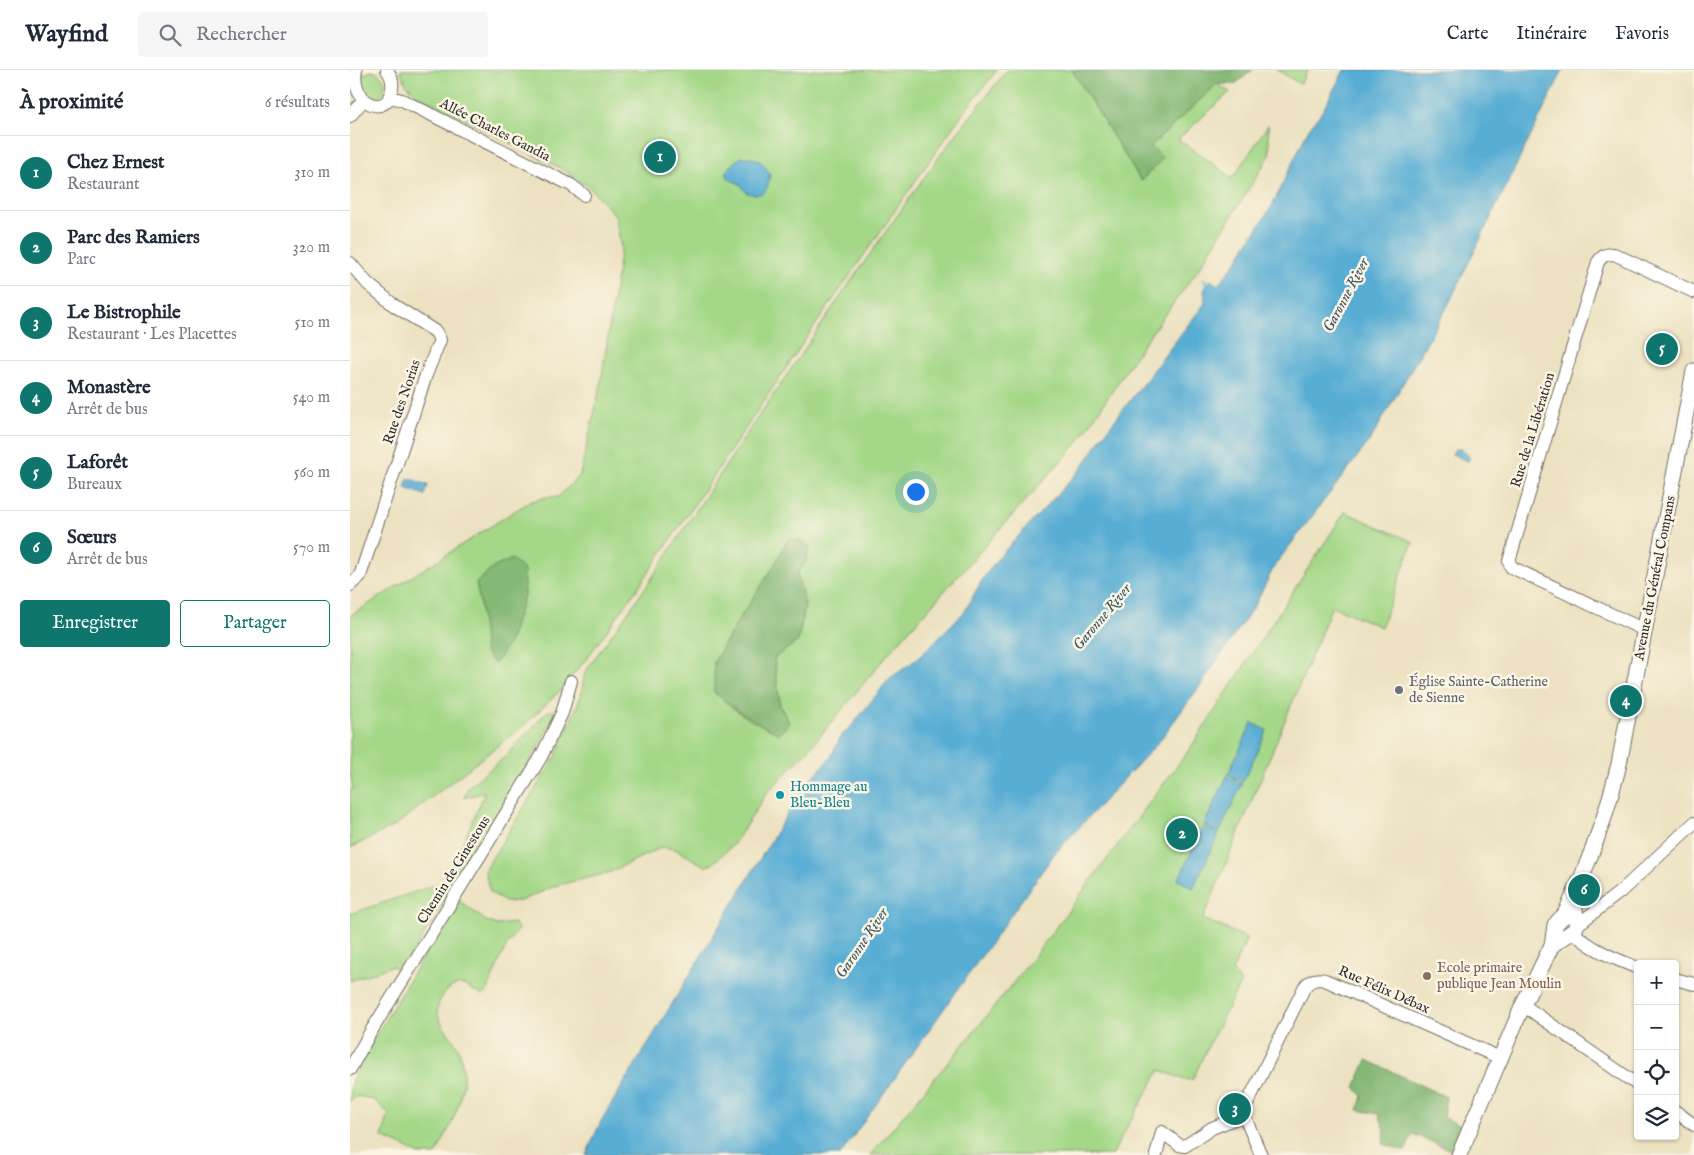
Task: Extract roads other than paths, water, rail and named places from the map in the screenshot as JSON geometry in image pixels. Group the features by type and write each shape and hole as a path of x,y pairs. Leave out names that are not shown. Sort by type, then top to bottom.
{"main road":[{"name":"Avenue du Général Compans","path":"1459,1155 1523,1005 1552,945 1570,920 1612,793 1694,371"}],"street":[{"path":"353,74 350,84 355,98 361,103 377,105 389,96 392,90 392,80 387,70"},
{"name":"Allée Charles Gandia","path":"389,96 402,100 452,125 571,186 584,195"},
{"path":"350,116 361,103"},
{"name":"Rue de la Libération","path":"1645,629 1512,568 1509,561 1598,262 1602,256 1614,254 1694,292"},
{"name":"Rue des Norias","path":"350,263 368,284 395,306 436,332 440,340 426,375 360,576 350,585"},
{"name":"Chemin de Ginestous","path":"350,1069 370,1033 541,758 562,712 571,681"},
{"path":"1634,966 1610,956 1579,938 1570,920 1591,913 1620,892 1694,823"},
{"name":"Rue Félix Débax","path":"1244,1115 1245,1108 1304,988 1309,982 1316,979 1325,980 1500,1058"},
{"path":"1679,980 1694,984"},
{"path":"1523,1005 1634,1082"},
{"path":"1679,1114 1694,1125"},
{"path":"1156,1155 1162,1132 1179,1145 1185,1146 1212,1128 1244,1115 1261,1155"}],"water":[{"name":"Garonne River","path":"1344,70 1563,70 1446,309 1371,439 1275,565 1256,603 1200,686 1157,744 1055,853 840,1155 586,1155 601,1121 789,811 811,779 831,757 841,736 850,728 889,679 917,659 965,611 982,580 999,557 1080,470 1108,429 1205,303 1204,288 1210,280 1218,285 1233,266 1272,206 1308,130 1323,110"},
{"path":"742,157 759,161 765,166 770,175 768,185 761,194 747,193 740,184 729,179 726,173 733,163"},
{"path":"1455,449 1461,449 1469,456 1469,460 1467,461 1452,454"},
{"path":"408,478 428,485 425,495 405,488"},
{"path":"1252,723 1267,730 1243,782 1228,774"},
{"path":"1227,776 1242,784 1219,833 1204,825"},
{"path":"1203,827 1219,834 1193,888 1178,880"}],"waterway":[{"path":"1204,279 1208,287"}],"place":[{"name":"Chez Ernest","path":"660,157"},
{"name":"Laforêt","path":"1662,349"},
{"name":"Église Sainte-Catherine de Sienne","path":"1399,690"},
{"name":"Monastère","path":"1626,701"},
{"name":"Hommage au Bleu-Bleu","path":"780,795"},
{"name":"Parc des Ramiers","path":"1182,834"},
{"name":"Sœurs","path":"1584,890"},
{"name":"Ecole primaire publique Jean Moulin","path":"1427,976"},
{"name":"Le Bistrophile","path":"1235,1109"}]}
